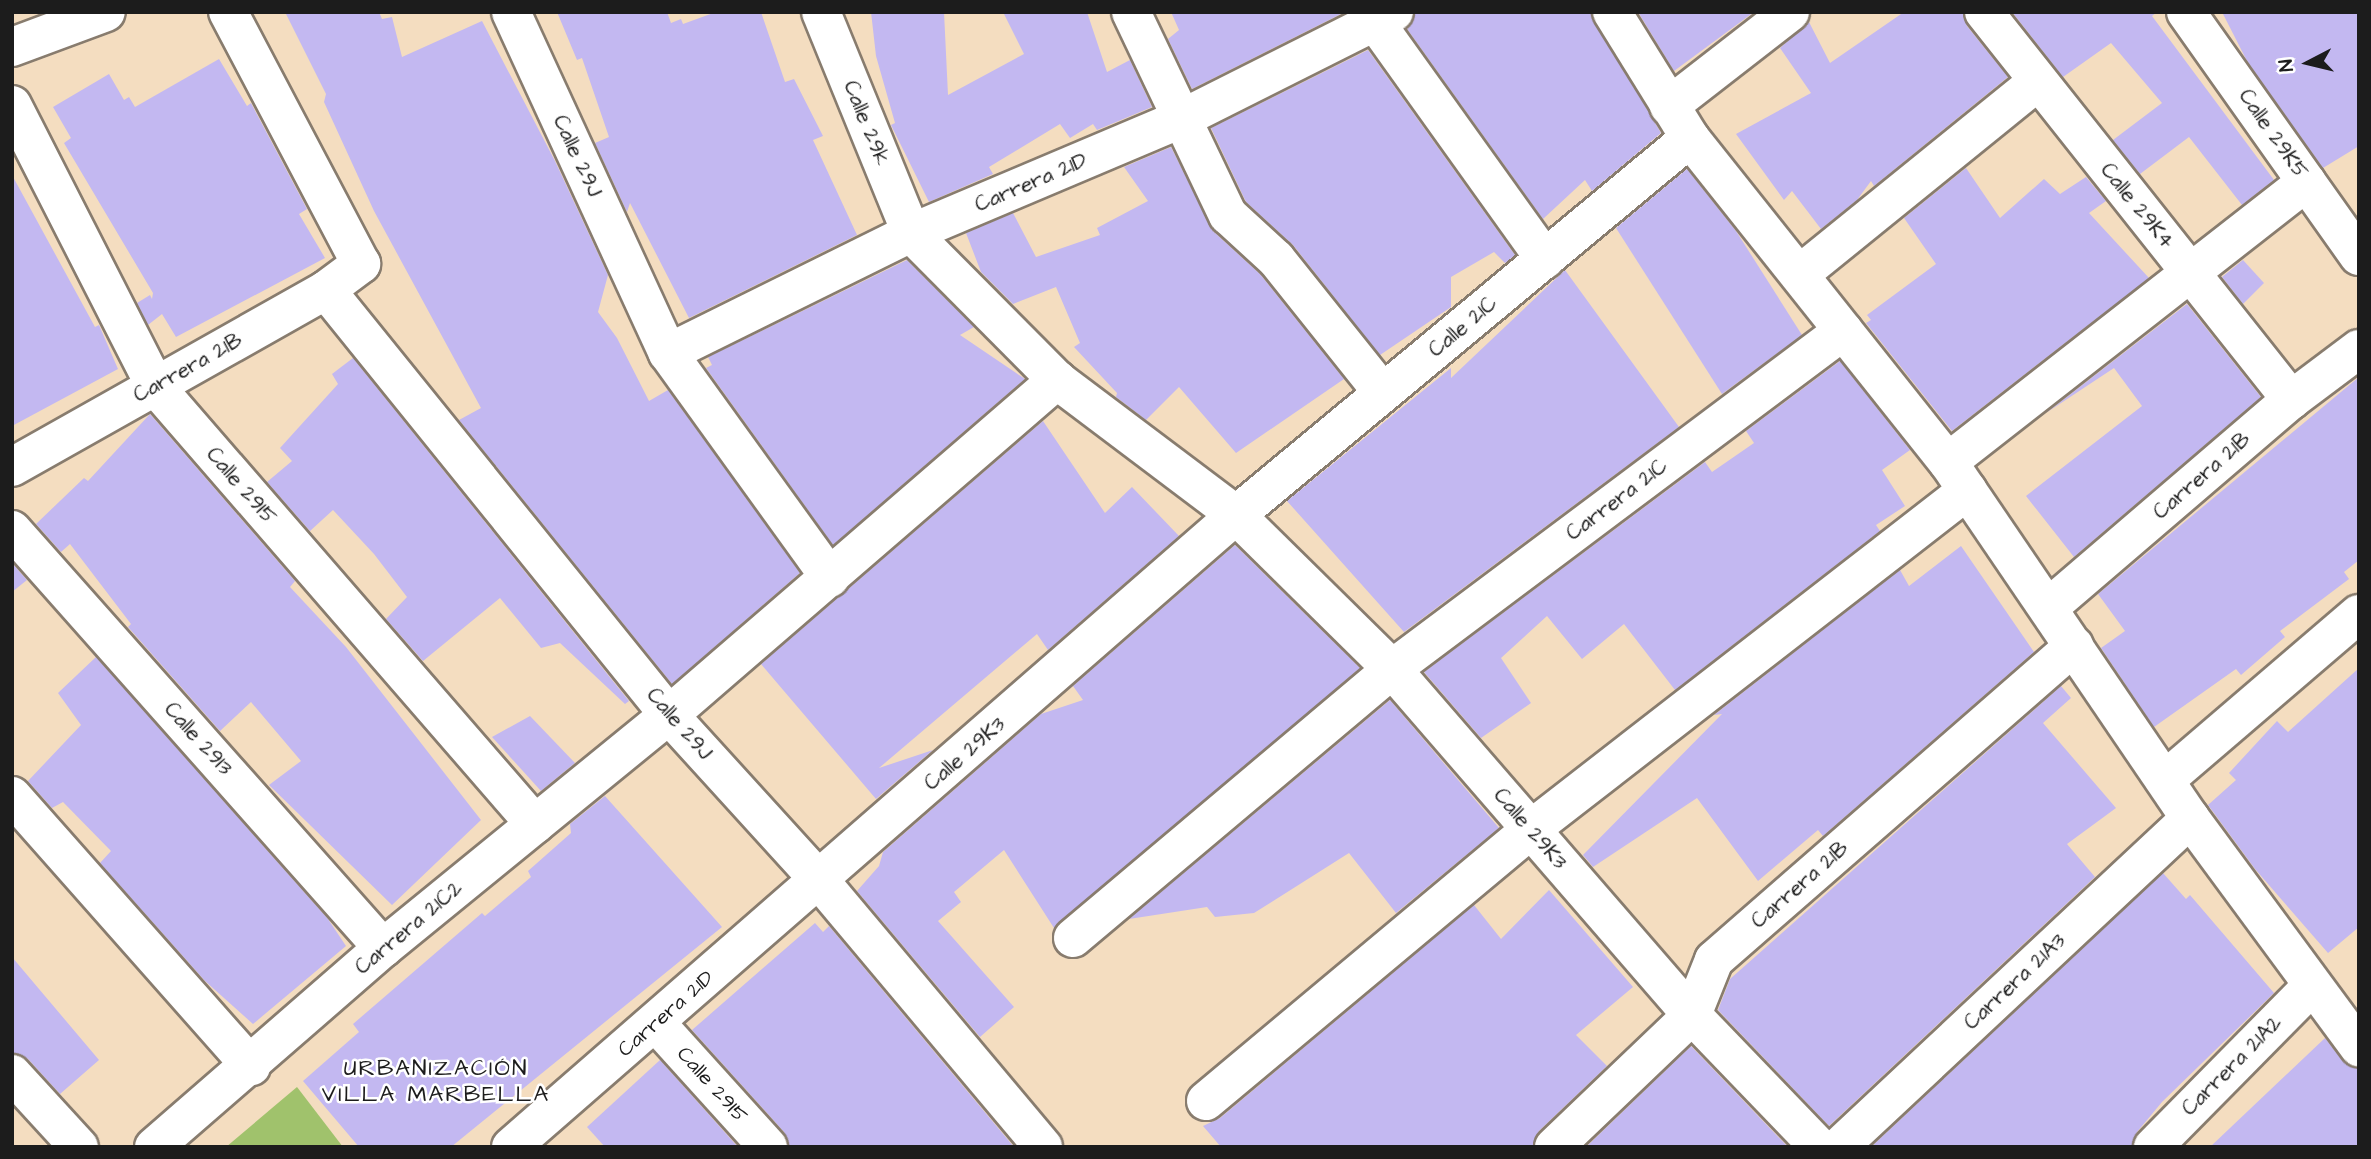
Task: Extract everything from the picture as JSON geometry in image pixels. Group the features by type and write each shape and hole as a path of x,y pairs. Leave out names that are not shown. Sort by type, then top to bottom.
{"street":[{"path":"12,47 106,12"},
{"name":"Carrera 21B","path":"12,467 326,290 361,264 228,12"},
{"name":"Calle 29J","path":"511,12 668,353 830,578"},
{"name":"Calle 29k","path":"821,12 911,233"},
{"path":"1131,12 1228,215 1276,259 1384,393"},
{"path":"1612,12 1690,138 1958,476 2190,818 2359,1047"},
{"path":"1670,106 1790,12"},
{"name":"Calle 29K4","path":"1984,12 2291,400"},
{"name":"Calle 29K5","path":"2186,12 2359,256"},
{"path":"1378,17 1545,259"},
{"name":"Carrera 21D","path":"668,353 911,233 1183,118 1378,17"},
{"path":"1800,274 2037,82"},
{"name":"Calle 29I5","path":"12,105 155,386 535,824"},
{"name":"Calle 21C","path":"1236,515 1690,138"},
{"path":"1206,1101 1958,476 2190,271 2307,182"},
{"name":"Calle 29K3","path":"911,233 1057,380 1236,515 1392,669 1692,1015 1819,1147"},
{"name":"Calle 29J","path":"326,290 669,716 820,881 1043,1147"},
{"name":"Carrera 21C","path":"1073,939 1392,669 1843,331"},
{"name":"Carrera 21B","path":"2048,608 2291,400 2359,349"},
{"name":"Carrera 21C2","path":"154,1147 251,1066 383,948 669,716 1057,380"},
{"name":"Calle 29K3","path":"820,881 1236,515"},
{"name":"Calle 29I3","path":"12,530 383,948"},
{"path":"2165,780 2359,614"},
{"name":"Carrera 21B","path":"1554,1147 1692,1015 1714,960 2074,646"},
{"path":"12,796 251,1066"},
{"name":"Carrera 21A3","path":"1839,1147 2190,818"},
{"name":"Carrera 21D","path":"523,1143 820,881"},
{"name":"Carrera 21A2","path":"2153,1147 2312,986"},
{"name":"Calle 29I5","path":"656,1023 768,1147"},
{"path":"12,1074 79,1147"}],"green space":[{"path":"297,1087 343,1147 226,1147"}],"building":[{"path":"285,12 379,12 382,19 392,17 402,57 482,21 555,161 608,275 598,312 617,338 649,401 668,390 800,573 672,684 459,420 481,408 374,211 324,102 326,94"},
{"path":"557,12 667,12 671,23 681,19 683,24 716,12 761,12 785,82 794,79 823,136 813,140 857,235 689,318 630,203 627,212 595,143 609,137 582,58 577,60"},
{"path":"871,12 944,12 948,95 1024,54 1003,12 1087,12 1107,72 1130,60 1152,107 1097,130 1093,124 1070,138 1060,124 989,167 993,174 929,202 891,125 895,123 876,56"},
{"path":"1171,12 1345,12 1192,89 1168,39 1179,30"},
{"path":"1416,12 1590,12 1661,133 1592,191 1585,180 1543,219 1407,29"},
{"path":"1638,12 1754,12 1674,71"},
{"path":"1904,12 1963,12 1967,26 2008,77 1874,186 1871,181 1857,200 1821,229 1792,191 1784,200 1736,134 1811,93 1780,48 1809,22 1830,63"},
{"path":"2012,12 2157,12 2152,16 2274,180 2242,205 2189,137 2140,174 2113,140 2162,103 2111,43 2063,77"},
{"path":"2222,12 2359,12 2359,146 2323,168 2247,61"},
{"path":"1368,50 1515,255 1505,263 1494,252 1451,277 1451,307 1380,355 1293,245 1246,202 1211,128"},
{"path":"219,59 247,106 251,103 307,209 299,214 325,258 176,337 162,314 148,325 137,303 150,295 152,299 153,293 64,143 71,138 53,107 109,74 124,100 129,97 135,107"},
{"path":"1171,147 1213,231 1260,274 1344,379 1236,453 1179,387 1146,420 1116,397 1117,393 1074,347 1080,343 1056,287 1013,304 981,272 966,233 1013,213 1036,257 1100,235 1097,228 1148,201 1124,167"},
{"path":"1966,168 2000,218 2044,179 2060,194 2086,177 2106,201 2089,213 2149,278 1952,431 1866,323 1871,320 1867,315 1936,264 1904,218"},
{"path":"1687,169 1736,231 1802,335 1722,394 1616,228"},
{"path":"12,175 95,327 99,325 118,369 12,426"},
{"path":"907,260 974,327 960,335 1025,379 833,545 706,368 712,365 708,357"},
{"path":"2243,260 2264,283 2243,304 2222,277"},
{"path":"1565,270 1679,427 1404,632 1287,501 1451,368 1451,378"},
{"path":"2187,304 2261,397 2074,557 2026,496 2142,406 2114,368 2046,413"},
{"path":"353,358 629,701 625,704 560,643 541,648 500,598 423,661 386,619 407,597 374,554 333,510 310,531 267,482 292,461 280,448 338,384 332,374"},
{"path":"1840,361 1910,450 1882,470 1905,506 1876,525 1880,531 1675,690 1624,624 1582,659 1547,616 1501,658 1531,703 1481,738 1424,672 1705,462 1712,472 1754,443 1746,431"},
{"path":"2359,377 2359,560 2344,572 2349,579 2280,631 2285,637 2241,675 2236,669 2154,727 2101,648 2125,631 2098,594"},
{"path":"150,414 295,581 290,587 346,647 481,820 392,905 269,785 301,761 251,702 220,731 128,627 131,624 70,544 61,552 36,524 84,478 88,481"},
{"path":"1043,421 1105,513 1132,487 1179,536 1048,650 1037,634 879,768 933,750 876,799 761,664"},
{"path":"1235,545 1360,668 1054,928 1004,850 954,892 961,902 938,921 1014,1007 980,1037 857,891 879,866 883,852 1041,714 1083,700 1073,686"},
{"path":"1961,546 2034,652 1823,836 1818,830 1758,881 1697,798 1593,867 1583,855 1722,714 1714,715 1900,570 1909,586"},
{"path":"12,563 27,580 12,592"},
{"path":"96,657 328,919 346,946 253,1024 205,981 100,863 111,851 63,802 52,808 28,781 81,725 58,693"},
{"path":"2359,668 2359,927 2328,953 2255,869 2208,805 2236,780 2229,773 2277,721 2288,732"},
{"path":"2061,686 2071,698 2043,723 2116,808 2067,844 2095,877 1829,1126 1718,1010 1730,979"},
{"path":"1390,700 1499,828 1396,913 1349,853 1254,913 1215,917 1207,907 1129,919"},
{"path":"530,716 575,763 541,791 492,737"},
{"path":"605,796 722,927 451,1147 359,1147 303,1081 359,1032 353,1024 482,913 485,916 531,877 528,871 571,833 570,824"},
{"path":"2163,873 2186,899 2190,895 2274,993 2162,1102 2137,1132 2132,1147 1871,1147"},
{"path":"1549,890 1633,987 1576,1035 1607,1066 1539,1131 1533,1147 1221,1147 1203,1126 1220,1118 1474,905 1501,939"},
{"path":"815,923 823,932 829,926 1014,1147 789,1147 784,1132 692,1030"},
{"path":"12,957 99,1060 60,1094 28,1059 12,1052"},
{"path":"2325,1038 2342,1060 2359,1068 2359,1147 2210,1147"},
{"path":"1691,1046 1788,1147 1586,1147"},
{"path":"660,1060 738,1147 605,1147 587,1127"}],"district":[{"name":"URBANIZACIÓN VILLA MARBELLA","path":"436,1081"}]}
